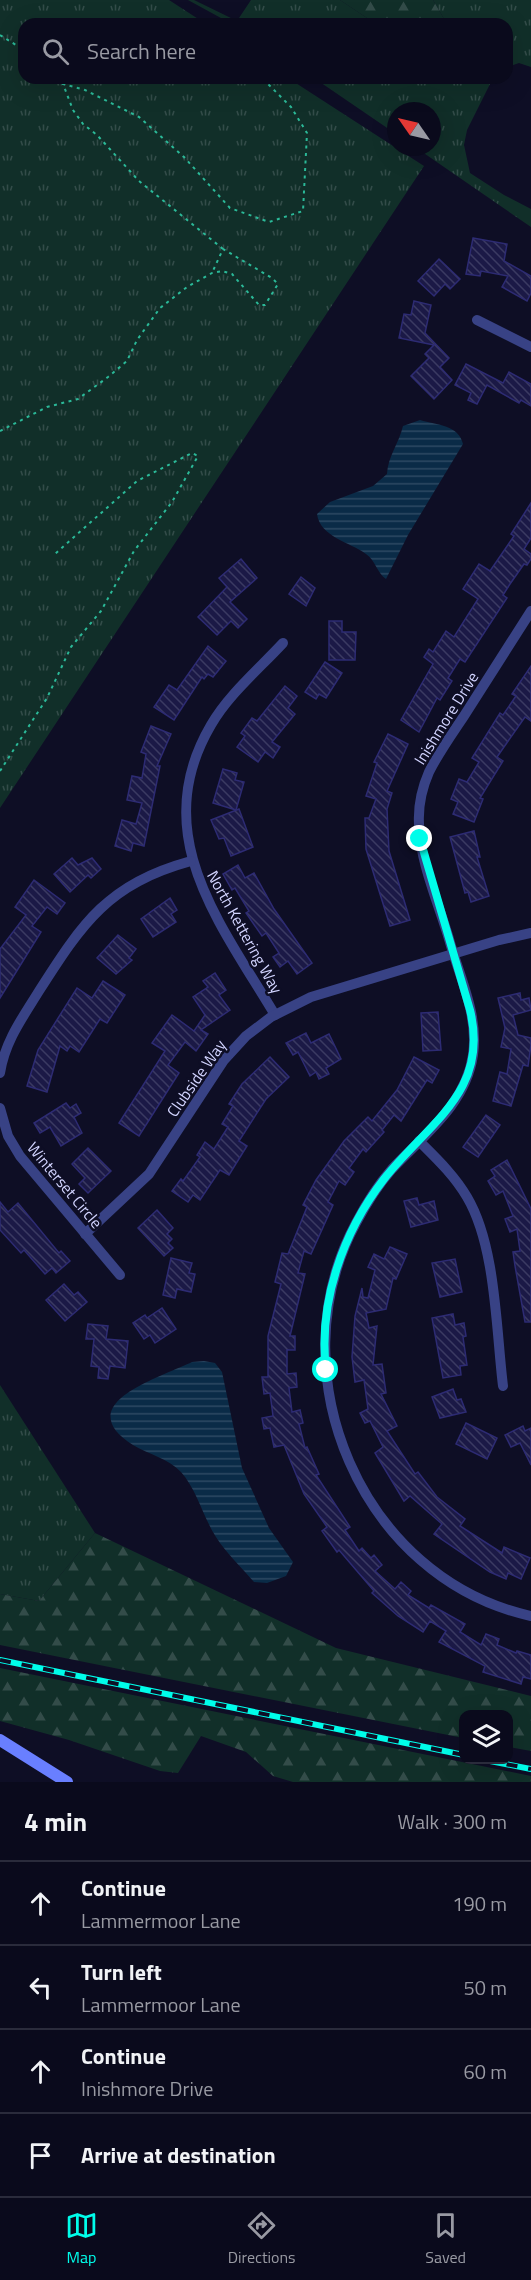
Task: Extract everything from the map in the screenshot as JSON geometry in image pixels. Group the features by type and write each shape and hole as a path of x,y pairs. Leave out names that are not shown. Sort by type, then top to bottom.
{"main road":[{"path":"0,1740 67,1782"}],"street":[{"path":"477,320 531,347"},
{"name":"Inishmore Drive","path":"531,611 436,759 421,794 419,836 471,1015 473,1055 460,1094 448,1111 383,1180 363,1209 336,1271 325,1334 326,1381 330,1405 353,1473 388,1526 440,1575 477,1597 531,1616"},
{"name":"North Kettering Way","path":"275,1015 204,896 191,861 186,836 186,809 191,772 201,745 224,706 283,643"},
{"path":"0,1073 10,1037 72,940 88,920 112,898 141,879 191,861"},
{"name":"Clubside Way","path":"85,1234 149,1174 224,1060 246,1036 275,1015 311,997 499,940 531,933"},
{"name":"Winterset Circle","path":"0,1108 8,1136 17,1152 120,1275"},
{"path":"419,1141 460,1186 481,1229 487,1251 504,1386"}],"path":[{"path":"0,35 18,46"},
{"path":"63,84 85,90 139,117 184,157 230,208 269,222 303,211 307,133 291,106 268,84"},
{"path":"0,431 47,406 78,399 108,377 127,362 137,340 160,308 188,286 212,273 222,271 232,274 259,305 265,305 278,284 224,249 148,189 97,135 82,124 73,110 63,84"},
{"path":"212,273 224,249"},
{"path":"0,771 47,698 71,647 101,610 134,551 172,502 198,456 192,453 137,481 55,554"}],"green space":[{"path":"0,0 169,0 197,18 18,18 18,84 297,84 387,142 387,156 409,156 424,166 0,808"},
{"path":"188,0 194,0 231,18 221,18"},
{"path":"251,0 340,0 367,18 239,18"},
{"path":"340,0 433,0 444,18 367,18"},
{"path":"433,0 531,0 531,67 519,63 513,65 513,18 444,18"},
{"path":"323,84 490,84 467,130 464,145 470,173 531,209 531,227 428,156 441,156 441,102 387,102 387,128"},
{"path":"0,1385 95,1533 39,1601 0,1594"},
{"path":"95,1533 336,1648 531,1696 531,1751 513,1748 513,1710 459,1710 459,1737 0,1645 0,1594 39,1601"},
{"path":"0,1668 459,1761 459,1764 472,1764 531,1776 531,1782 293,1782 273,1776 246,1752 201,1736 178,1773 160,1771 69,1740 0,1721"}],"water":[{"path":"420,420 452,429 461,438 463,444 408,535 386,579 366,554 330,534 319,522 317,514 330,502 373,486 387,474 389,461 403,426"},
{"path":"192,1362 215,1363 222,1372 242,1468 269,1528 293,1562 286,1576 267,1583 254,1582 224,1549 211,1529 187,1479 181,1472 164,1460 133,1445 116,1430 111,1417 115,1405 126,1394 142,1384"}],"building":[{"path":"473,238 507,244 504,261 531,276 531,293 527,301 502,287 508,276 481,271 480,276 466,274"},
{"path":"439,259 460,279 450,289 445,284 434,296 418,281"},
{"path":"414,301 431,305 425,333 449,358 440,367 452,380 434,399 411,376 429,358 425,354 434,345 399,338 404,314 411,315"},
{"path":"466,364 503,383 509,372 531,384 531,406 521,400 519,403 487,385 477,404 468,400 471,393 455,385"},
{"path":"531,503 531,538 524,549 531,554 531,559 527,565 524,564 510,584 503,595 507,598 465,662 460,659 448,678 452,681 440,700 437,698 419,732 401,720 433,664 424,657 429,649 433,652 446,631 454,637 478,599 463,589 479,564 490,571 514,536 511,534"},
{"path":"241,559 257,578 230,602 247,619 238,628 231,621 217,635 198,617 227,587 219,578"},
{"path":"301,577 315,588 306,606 289,594"},
{"path":"329,621 342,621 342,632 356,632 355,660 329,660"},
{"path":"208,646 226,661 213,677 208,674 204,679 202,677 174,720 154,707 169,685 177,690"},
{"path":"325,662 342,673 326,698 319,694 316,699 305,692"},
{"path":"531,666 531,721 525,717 497,757 503,761 480,798 483,799 474,822 453,814 458,802 451,799 459,779 467,782 479,762 472,758 500,713 503,715 516,696 512,694"},
{"path":"285,686 297,696 288,708 295,714 272,742 280,747 273,758 265,752 258,762 237,747 245,736 241,733 252,718 257,721"},
{"path":"151,726 171,734 157,766 160,766 144,846 133,843 131,851 115,846 122,820 136,824 142,803 127,800 132,776 142,778 146,754 141,752"},
{"path":"388,734 408,744 387,791 392,793 387,809 389,851 410,920 390,926 366,849 365,818 369,818 376,799 366,796 377,763 374,762"},
{"path":"223,769 237,773 235,780 244,782 236,810 213,803"},
{"path":"239,809 253,847 231,856 224,838 219,839 211,820"},
{"path":"474,831 480,857 477,857 489,896 471,902 468,892 465,893 450,837"},
{"path":"72,858 78,865 92,858 101,869 91,878 88,875 70,892 54,874"},
{"path":"238,865 245,878 254,873 274,909 312,963 297,974 288,961 280,967 273,957 279,953 266,933 262,936 246,913 249,911 235,888 232,890 223,874"},
{"path":"34,880 65,903 57,914 47,907 32,926 41,932 0,998 0,949 26,915 15,907"},
{"path":"170,898 177,910 171,914 176,922 153,937 141,919"},
{"path":"118,935 136,949 129,958 132,960 116,974 97,958"},
{"path":"215,973 226,990 219,995 230,1010 201,1030 208,1034 196,1051 185,1042 168,1065 179,1073 139,1136 119,1123 165,1051 152,1043 172,1015 194,1031 205,1015 193,997 208,987 203,981"},
{"path":"103,981 125,995 107,1023 100,1019 79,1052 70,1046 67,1051 60,1046 47,1092 27,1086 38,1050 77,988 92,998"},
{"path":"520,993 521,1000 529,998 531,1010 513,1015 518,1035 531,1038 531,1045 528,1066 523,1065 511,1106 493,1101 500,1072 507,1074 511,1049 501,1047 505,1028 498,998"},
{"path":"438,1012 441,1050 423,1051 421,1013"},
{"path":"306,1033 311,1043 329,1034 341,1059 326,1068 329,1074 319,1079 316,1072 310,1076 298,1052 293,1055 286,1043"},
{"path":"270,1057 289,1077 266,1099 239,1141 247,1146 229,1175 220,1170 200,1200 193,1195 188,1202 172,1191 181,1179 183,1181 200,1157 197,1155 205,1142 214,1149 228,1127 222,1124 233,1106 229,1104 242,1084"},
{"path":"414,1057 439,1070 432,1083 427,1080 401,1121 394,1115 382,1130 384,1132 366,1152 363,1149 349,1168 354,1172 345,1185 339,1181 328,1202 333,1205 311,1254 304,1251 298,1273 305,1274 290,1336 295,1336 295,1350 287,1350 287,1374 296,1373 297,1387 289,1388 292,1412 300,1410 303,1423 299,1424 305,1448 307,1447 319,1474 316,1475 350,1527 345,1530 359,1551 362,1548 371,1558 374,1555 382,1565 375,1571 395,1589 401,1582 411,1591 408,1595 429,1608 431,1605 465,1624 460,1632 481,1645 486,1634 499,1639 497,1645 516,1653 517,1651 531,1655 531,1679 523,1677 521,1684 483,1672 485,1666 439,1642 446,1631 430,1621 423,1632 398,1616 372,1593 374,1591 339,1550 337,1552 322,1531 327,1527 304,1494 284,1445 274,1447 270,1428 264,1429 262,1418 273,1416 270,1393 264,1394 262,1377 268,1377 268,1336 281,1284 275,1282 282,1253 288,1254 307,1207 303,1205 316,1180 344,1141 368,1117 372,1121 397,1090"},
{"path":"66,1103 70,1108 76,1104 81,1113 74,1117 82,1133 61,1146 50,1127 40,1133 34,1123"},
{"path":"486,1115 500,1125 478,1157 463,1147"},
{"path":"88,1148 111,1171 88,1193 79,1184 85,1178 72,1164"},
{"path":"507,1160 531,1209 531,1322 525,1322 515,1266 513,1252 520,1251 517,1229 510,1232 505,1219 513,1216 503,1191 496,1195 488,1181 495,1176 491,1170"},
{"path":"417,1198 419,1205 434,1201 438,1220 411,1227 404,1201"},
{"path":"0,1202 8,1212 18,1203 59,1253 61,1251 70,1261 56,1273 52,1268 45,1274 24,1250 21,1253 0,1230"},
{"path":"157,1210 173,1228 167,1234 172,1239 168,1243 173,1248 164,1256 138,1228"},
{"path":"390,1247 407,1254 396,1279 393,1278 386,1309 366,1313 369,1328 377,1326 373,1365 382,1364 386,1393 381,1394 397,1426 387,1431 415,1474 418,1472 437,1497 465,1519 460,1526 502,1553 504,1547 530,1558 521,1579 508,1573 506,1579 490,1572 434,1534 442,1524 410,1496 404,1501 375,1453 383,1447 370,1421 365,1423 360,1413 368,1409 364,1380 355,1382 352,1357 355,1316 362,1288 363,1297 368,1298 375,1270 368,1267 374,1254 384,1259"},
{"path":"171,1258 192,1263 189,1273 195,1274 191,1292 177,1289 175,1298 163,1295"},
{"path":"455,1259 462,1292 440,1297 432,1263"},
{"path":"64,1284 74,1295 78,1292 87,1302 65,1321 46,1300"},
{"path":"162,1308 176,1329 155,1343 150,1335 144,1339 133,1323 145,1315 147,1318"},
{"path":"453,1314 455,1325 464,1323 466,1336 463,1337 467,1365 460,1366 461,1375 443,1378 432,1318"},
{"path":"88,1324 108,1326 106,1339 128,1341 125,1368 110,1366 108,1379 98,1378 99,1367 91,1366 94,1339 86,1339"},
{"path":"453,1389 457,1400 461,1399 466,1412 440,1418 432,1397"},
{"path":"466,1423 497,1438 487,1459 456,1444"},
{"path":"523,1426 525,1431 531,1428 531,1465 520,1443 511,1447 505,1435"}],"railway":[{"path":"0,1660 459,1754"},
{"path":"505,1764 531,1769"}],"route":[{"path":"326,1370 324,1345 328,1306 336,1271 348,1238 363,1209 383,1180 441,1119 460,1094 473,1055 473,1027 470,1010 420,839"}]}
